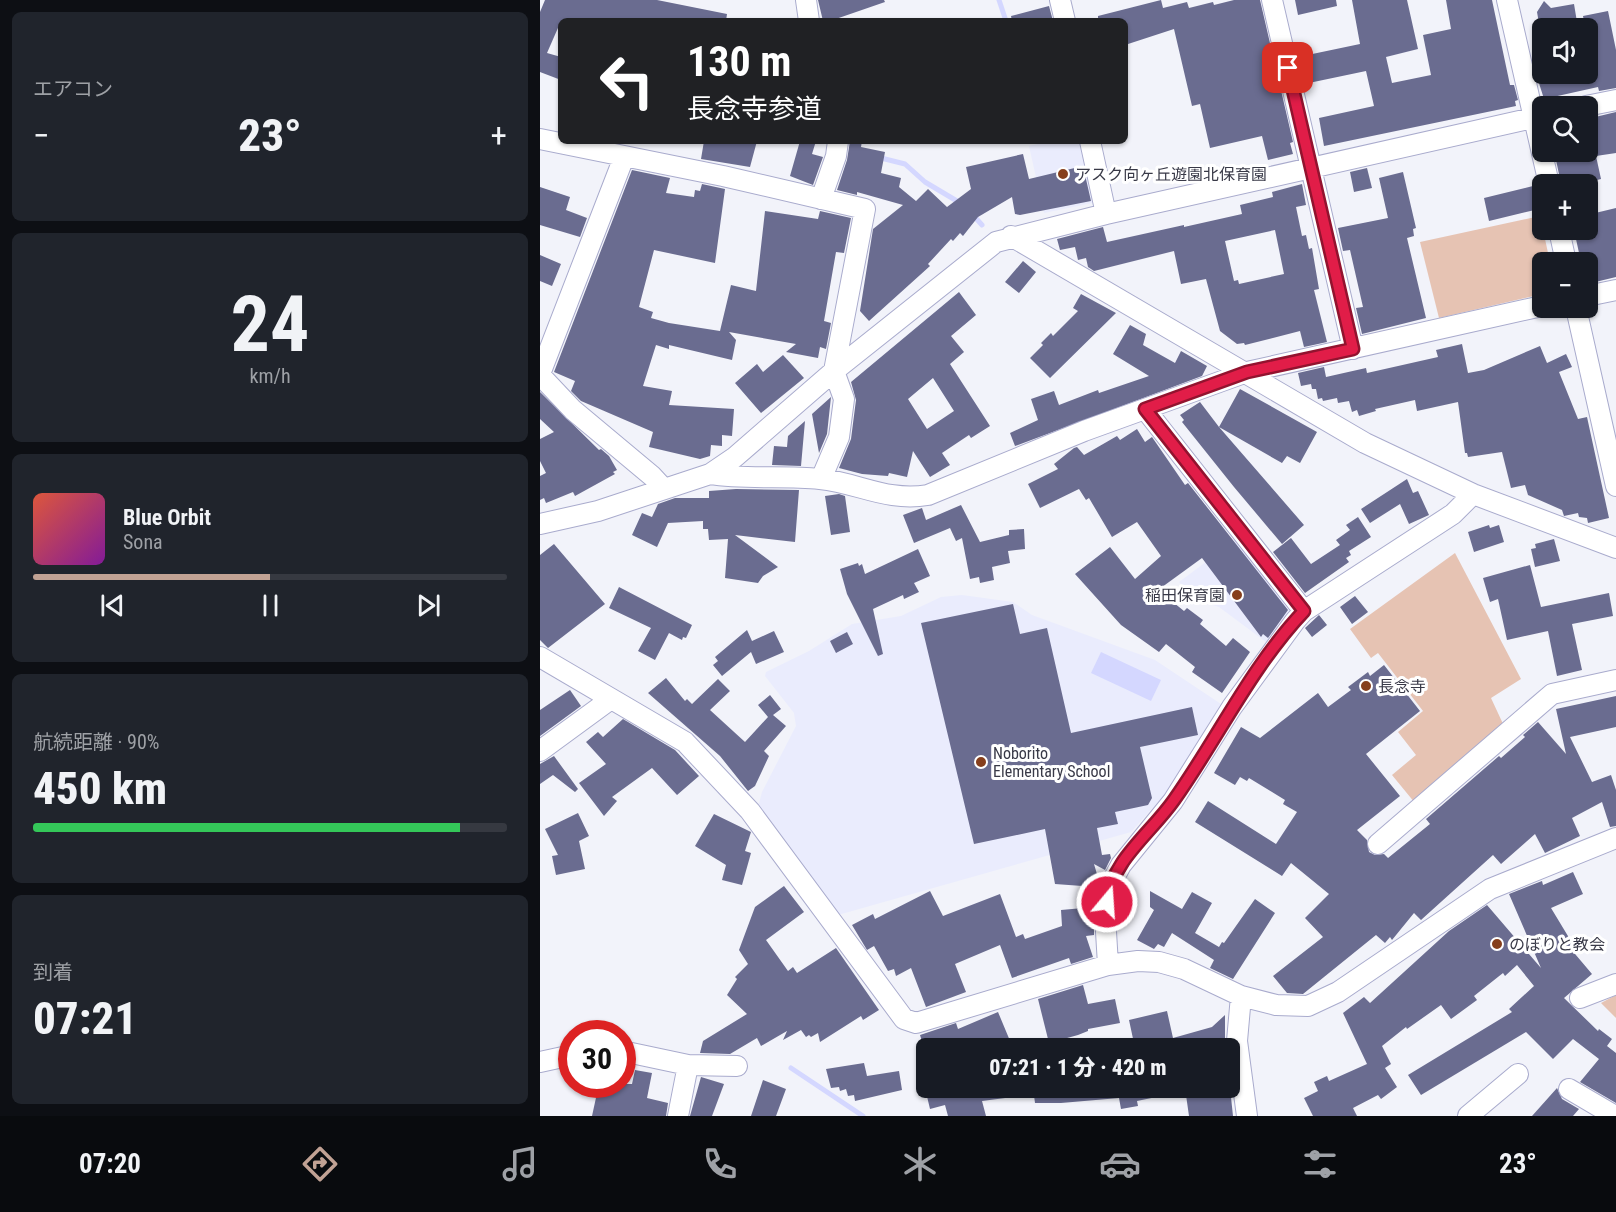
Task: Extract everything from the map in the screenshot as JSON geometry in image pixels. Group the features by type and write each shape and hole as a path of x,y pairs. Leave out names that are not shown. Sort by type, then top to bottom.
{"street":[{"path":"806,0 809,18"},
{"path":"1061,0 1064,18"},
{"path":"1272,0 1353,349"},
{"path":"1507,0 1532,96"},
{"path":"1598,104 1616,100"},
{"path":"540,524 597,512 710,474 735,457 834,371 994,242 1106,214 1532,118"},
{"path":"540,139 558,143"},
{"path":"563,144 723,176 865,209 834,371 844,399 839,437 821,479"},
{"path":"821,199 836,156 838,144"},
{"path":"1091,144 1106,214"},
{"path":"624,157 540,375 573,410 652,476 664,489"},
{"path":"1011,236 1365,443 1473,494 1616,548"},
{"path":"1598,294 1616,290"},
{"path":"710,474 821,479 907,499 928,495 1084,431 1247,372 1532,308"},
{"path":"1578,318 1616,486"},
{"path":"1145,409 1304,611"},
{"path":"1108,964 1105,915 1108,889 1121,865 1173,801 1232,707 1304,611 1453,514 1473,494"},
{"path":"540,657 684,742 750,811 904,1019 916,1023 1108,964 1138,961 1160,962 1184,969 1241,996 1290,1007 1308,1005 1326,999 1490,889 1616,838"},
{"path":"1378,844 1552,694 1616,680"},
{"path":"540,751 611,699"},
{"path":"1580,998 1616,984"},
{"path":"1241,996 1237,1041 1247,1116"},
{"path":"636,1054 688,1065 737,1066"},
{"path":"540,1062 558,1058"},
{"path":"678,1116 688,1065"},
{"path":"1468,1116 1518,1074"},
{"path":"1569,1089 1601,1113"}],"shaded area":[{"name":"アスク向ヶ丘遊園北保育園","path":"1083,144 1097,202 1044,213 1029,146"},
{"path":"1532,218 1532,240 1545,240 1548,252 1532,252 1532,296 1439,318 1420,242"},
{"name":"稲田保育園","path":"1238,538 1295,610 1270,645 1219,607 1195,599 1179,582"},
{"path":"1455,553 1521,679 1491,698 1504,726 1415,803 1392,775 1416,755 1398,732 1423,711 1378,653 1371,658 1350,629"},
{"name":"Noborito Elementary School","path":"962,595 1013,602 1032,615 1155,660 1221,704 1166,793 1131,832 838,915 758,807 762,792 796,726 794,713 765,676 766,672 809,651 852,624 901,616 941,597"},
{"path":"1616,995 1616,1018 1601,1003"}],"water":[{"path":"1101,652 1161,680 1151,701 1091,673"}],"building":[{"path":"545,0 657,0 727,14 726,18 558,18 558,28 547,53 558,56 558,79 540,72 540,12"},
{"path":"818,0 884,0 885,2 839,18 822,18"},
{"path":"1161,0 1163,8 1187,2 1189,8 1213,2 1214,5 1234,0 1260,0 1293,142 1290,143 1293,154 1268,160 1262,136 1210,148 1200,104 1192,106 1174,29 1128,44 1128,18 1098,18 1098,16"},
{"path":"1295,0 1336,0 1337,6 1298,15"},
{"path":"1352,0 1407,0 1418,49 1386,57 1392,83 1431,75 1423,35 1451,29 1446,0 1492,0 1510,85 1514,85 1518,100 1515,101 1516,106 1324,146 1319,118 1374,106 1366,71 1304,84 1298,57 1360,44"},
{"path":"1544,1 1551,8 1574,4 1576,18 1538,18 1537,12"},
{"path":"1049,6 1052,18 1011,18 1011,16"},
{"path":"1608,11 1616,50 1616,88 1599,91 1598,87 1558,96 1543,96 1539,84 1598,84 1598,18 1583,18 1583,16"},
{"path":"1616,112 1616,153 1598,156 1598,116"},
{"path":"704,144 756,144 750,167 701,159"},
{"path":"799,144 815,144 812,154 823,157 813,185 790,176"},
{"path":"850,144 862,144 861,147 885,152 881,173 901,178 899,187 916,201 928,189 947,207 971,189 966,167 1023,154 1029,179 1083,166 1091,201 1020,215 1015,214 1012,197 978,217 963,236 960,233 953,241 951,239 928,264 930,266 869,321 860,311 873,229 903,205 857,192 857,195 837,190"},
{"path":"1556,162 1597,162 1601,179 1598,180 1598,174 1559,174"},
{"path":"1367,168 1372,188 1354,192 1350,172"},
{"path":"632,170 670,178 666,193 694,197 695,190 700,191 702,184 725,189 715,263 654,250 639,307 653,312 651,318 669,323 720,331 731,285 756,291 765,211 818,219 820,211 851,218 844,253 836,252 824,321 831,323 826,349 820,347 818,358 786,352 796,344 729,332 736,340 732,360 669,345 669,349 656,345 643,386 672,391 669,405 734,409 732,436 722,435 722,446 711,445 710,456 700,459 649,447 653,432 581,401 571,391 575,381 554,372"},
{"path":"1403,172 1416,228 1413,229 1414,236 1407,238 1426,318 1362,334 1356,308 1363,307 1350,250 1343,251 1338,228 1388,218 1379,178"},
{"path":"1302,184 1306,205 1296,207 1302,236 1306,235 1309,249 1312,248 1319,289 1314,290 1327,342 1304,347 1300,331 1245,345 1244,343 1237,344 1220,331 1206,279 1181,284 1174,251 1094,271 1088,267 1086,258 1078,260 1075,247 1060,250 1057,239 1103,227 1107,242 1184,225 1184,227 1242,214 1240,205 1273,197 1272,192","holes":["1275,230 1284,274 1239,284 1238,280 1234,281 1225,241"]},
{"path":"1532,186 1532,211 1489,221 1484,198"},
{"path":"540,187 570,197 566,210 587,218 580,237 540,225"},
{"path":"1616,208 1616,277 1598,281 1598,252 1579,252 1576,240 1598,240 1598,212"},
{"path":"540,255 561,264 552,286 540,281"},
{"path":"1023,261 1036,272 1019,293 1005,282"},
{"path":"959,292 976,315 951,336 964,352 950,364 990,426 971,438 969,435 942,453 950,465 930,477 913,451 907,477 889,473 888,476 862,474 839,468 851,439 856,400 851,382","holes":["933,378 954,411 927,429 908,399"]},
{"path":"1081,294 1116,313 1050,378 1030,358 1051,333 1053,336 1078,311 1073,308"},
{"path":"1130,325 1146,334 1143,345 1175,363 1181,351 1207,366 1202,376 1015,446 1010,433 1038,420 1031,399 1054,391 1059,405 1098,390 1099,393 1149,376 1113,354"},
{"path":"1462,344 1468,373 1484,370 1540,346 1547,363 1566,354 1572,367 1559,372 1578,419 1587,417 1609,518 1588,523 1587,518 1579,517 1578,513 1564,516 1562,510 1528,495 1525,485 1511,488 1502,452 1468,457 1465,453 1458,402 1417,411 1415,400 1375,409 1376,411 1359,416 1357,410 1352,412 1349,401 1338,403 1337,398 1323,401 1322,398 1318,399 1316,389 1312,389 1311,384 1301,386 1298,373 1324,367 1326,377 1366,368 1367,373 1438,357 1436,350"},
{"path":"783,355 804,378 761,413 735,383 757,364 763,372"},
{"path":"1240,389 1317,432 1300,463 1287,456 1282,463 1219,427"},
{"path":"540,392 599,450 601,449 609,456 617,470 613,472 615,474 575,496 573,492 546,503 544,498 540,500 540,476 546,473 540,461 540,439 554,432 540,419"},
{"path":"831,397 827,434 819,453 812,414"},
{"path":"1200,402 1304,525 1282,544 1182,422 1184,420 1180,415"},
{"path":"805,421 801,466 772,465 774,446 787,447 788,436"},
{"path":"1137,429 1145,442 1152,437 1185,485 1188,483 1288,610 1268,638 1263,634 1261,637 1202,558 1158,590 1184,611 1187,608 1203,620 1200,624 1226,646 1233,638 1250,652 1222,693 1192,672 1195,667 1166,644 1159,652 1121,625 1075,574 1110,547 1135,579 1161,556 1137,522 1112,537 1089,498 1086,500 1079,489 1040,508 1028,484 1058,469 1054,464 1074,448 1077,447 1084,455 1117,436 1120,440"},
{"path":"1407,479 1413,493 1418,491 1429,515 1409,524 1400,504 1370,523 1361,509"},
{"path":"799,490 795,542 735,535 778,567 763,576 758,583 725,578 728,539 709,540 708,529 703,529 703,521 668,523 657,547 632,535 642,513 652,517 658,504 675,498 709,498 709,491"},
{"path":"839,494 845,496 850,532 831,535 825,496"},
{"path":"961,505 980,542 1009,535 1009,530 1024,529 1025,549 1008,551 1010,563 992,567 994,580 980,583 979,577 970,579 962,538 956,541 950,528 914,543 903,515 922,508 926,520"},
{"path":"1358,517 1371,537 1349,551 1351,555 1346,558 1349,562 1305,593 1273,552 1291,538 1311,564 1340,545 1336,540 1350,530 1346,525"},
{"path":"1489,525 1490,528 1499,525 1504,542 1474,552 1468,532"},
{"path":"1554,539 1560,561 1535,567 1531,549 1536,548 1535,544"},
{"path":"554,544 605,604 548,648 540,640 540,555"},
{"path":"918,549 930,576 914,583 919,592 904,599 903,595 873,609 883,654 878,656 847,594 840,569 858,563 859,566 862,564 865,574"},
{"path":"1530,565 1541,607 1609,593 1613,616 1572,624 1582,670 1557,676 1548,631 1507,640 1498,599 1490,602 1483,578"},
{"path":"619,587 692,625 686,638 683,637 682,640 669,633 655,660 638,651 651,628 609,608"},
{"path":"1355,596 1368,612 1352,624 1340,607"},
{"path":"1013,604 1020,634 1047,628 1071,733 1192,707 1198,735 1140,747 1152,798 1148,805 1115,812 1118,824 1097,828 1102,855 1110,854 1111,858 1105,870 1094,864 1099,881 1096,887 1055,884 1045,829 974,844 921,623"},
{"path":"1319,615 1327,625 1312,637 1305,628"},
{"path":"747,630 752,641 774,631 784,652 756,664 751,652 722,676 713,665 718,661 715,657"},
{"path":"847,632 853,644 836,653 830,641"},
{"path":"1384,665 1420,711 1366,754 1400,796 1357,830 1367,840 1369,852 1375,855 1384,854 1388,858 1430,824 1426,819 1499,756 1501,758 1538,722 1566,754 1556,709 1616,696 1616,727 1570,737 1592,782 1611,775 1616,790 1616,826 1610,827 1602,802 1572,818 1580,836 1545,853 1535,834 1501,864 1493,855 1421,920 1414,913 1392,940 1390,937 1385,943 1376,935 1303,994 1287,993 1273,976 1323,937 1305,918 1329,894 1291,863 1282,876 1195,822 1208,801 1276,844 1297,812 1283,804 1285,800 1249,778 1247,781 1240,777 1235,785 1214,773 1241,727 1260,738 1318,693 1328,707 1351,690 1348,687 1368,672 1370,676"},
{"path":"666,678 685,701 687,699 692,704 718,679 730,691 710,710 745,742 768,717 758,705 770,695 781,709 773,715 786,726 764,751 769,756 755,786 748,791 720,756 648,693"},
{"path":"570,690 581,706 540,736 540,710"},
{"path":"623,719 675,750 699,776 677,795 652,768 612,797 617,801 604,816 579,783 606,764 586,742 598,732 603,737"},
{"path":"554,756 578,789 575,792 553,775 540,784 540,764"},
{"path":"578,813 589,836 579,841 585,869 556,875 552,856 558,855 545,829"},
{"path":"714,814 751,832 745,851 751,853 742,885 722,880 726,865 695,846"},
{"path":"1573,872 1583,894 1551,908 1574,946 1570,948 1592,974 1564,998 1598,1031 1599,1029 1612,1039 1607,1046 1616,1053 1616,1103 1580,1082 1599,1059 1573,1039 1553,1059 1526,1032 1421,1095 1408,1075 1512,1012 1509,1009 1534,986 1517,965 1505,976 1503,973 1474,996 1477,1000 1451,1019 1441,1005 1407,1029 1406,1027 1382,1046 1391,1064 1385,1068 1397,1087 1381,1099 1378,1095 1353,1108 1357,1116 1313,1116 1304,1098 1318,1091 1314,1082 1327,1076 1329,1081 1367,1064 1343,1013 1364,997 1370,1003 1449,931 1487,905 1541,968 1509,894 1542,881 1543,885"},
{"path":"784,886 804,912 766,940 788,971 793,967 797,973 836,948 879,1010 863,1020 861,1016 820,1042 818,1033 806,1037 801,1030 783,1040 787,1031 761,1046 757,1038 730,1054 700,1053 703,1041 747,1014 727,995 737,979 735,977 748,964 739,950 755,907"},
{"path":"930,891 943,916 1000,894 1016,937 1023,934 1025,939 1062,926 1061,910 1094,907 1094,935 1086,936 1093,957 1071,964 1069,958 1012,978 1000,945 955,964 966,992 926,1007 911,968 896,976 894,969 888,971 874,946 867,950 852,925 873,914 875,919"},
{"path":"1150,891 1182,909 1192,892 1212,903 1195,933 1219,947 1255,899 1275,913 1233,979 1210,968 1214,960 1172,933 1164,947 1158,944 1154,949 1137,940 1154,910 1150,907"},
{"path":"1083,985 1088,1004 1115,999 1120,1023 1088,1029 1088,1031 1067,1038 1048,1038 1038,999"},
{"path":"1167,1011 1173,1038 1133,1038 1129,1020"},
{"path":"998,1012 1009,1038 921,1038 920,1035 956,1023 958,1029"},
{"path":"1225,1015 1225,1038 1173,1038 1212,1027"},
{"path":"864,1063 867,1076 899,1071 902,1090 855,1101 854,1095 848,1096 846,1089 840,1091 839,1087 831,1088 826,1069"},
{"path":"636,1070 652,1073 647,1098 668,1103 666,1116 592,1116 596,1098 636,1098"},
{"path":"701,1077 724,1084 712,1116 690,1116"},
{"path":"763,1080 786,1089 776,1116 751,1116"},
{"path":"1557,1088 1562,1099 1579,1109 1573,1116 1532,1116"},
{"path":"927,1098 1005,1098 982,1101 986,1116 948,1116 945,1105 930,1109"},
{"path":"1034,1098 1119,1098 1061,1103 1035,1103"},
{"path":"1119,1098 1152,1098 1137,1101 1138,1106 1121,1109"},
{"path":"1186,1098 1231,1098 1233,1116 1189,1116"}],"waterway":[{"path":"999,0 1005,18"},
{"path":"877,157 905,164 925,182 962,204"},
{"path":"973,215 982,225"},
{"path":"791,1068 863,1116"}],"place":[{"name":"アスク向ヶ丘遊園北保育園","path":"1063,174"},
{"name":"稲田保育園","path":"1237,595"},
{"name":"長念寺","path":"1366,686"},
{"name":"Noborito Elementary School","path":"981,762"},
{"name":"のぼりと教会","path":"1497,944"}],"route":[{"path":"1107,902 1108,889 1121,865 1173,801 1232,707 1304,611 1145,409 1247,372 1353,349 1288,68"}]}
